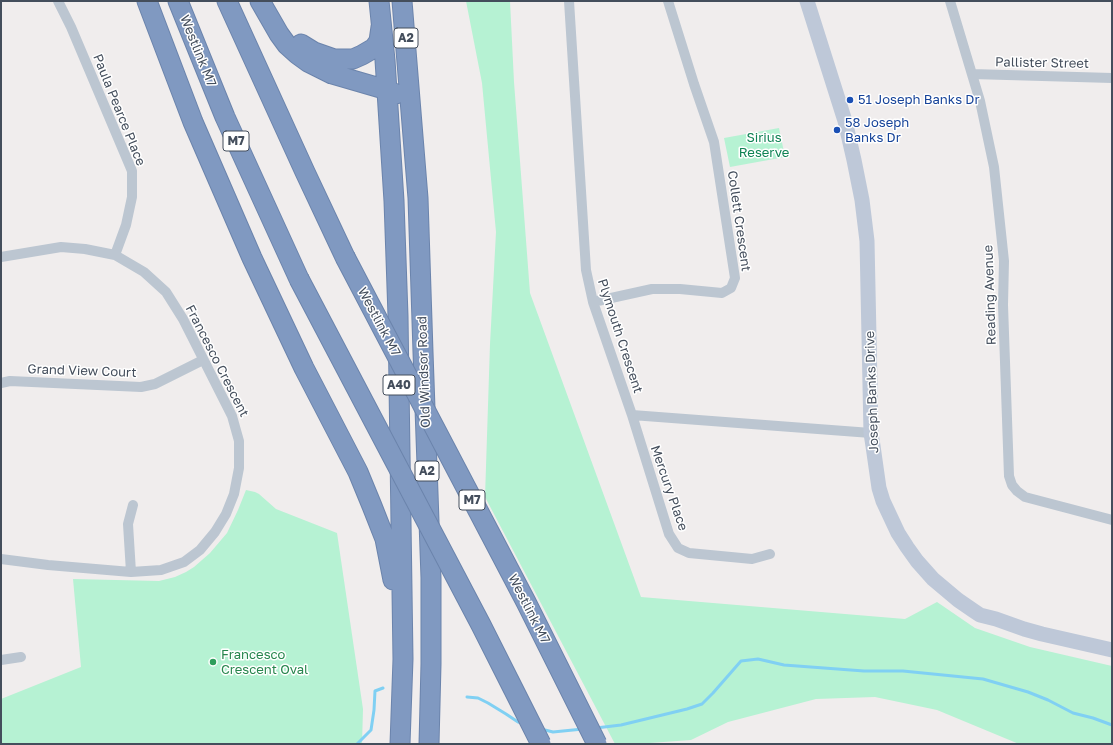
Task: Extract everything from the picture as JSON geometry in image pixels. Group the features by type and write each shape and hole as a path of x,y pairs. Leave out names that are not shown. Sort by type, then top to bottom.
{"highway":[{"path":"147,1 193,122 252,258 304,368 355,466 385,539 397,603 403,659"},
{"name":"Westlink M7","path":"178,1 225,117 299,279 482,625 541,744"},
{"name":"Westlink M7","path":"227,1 345,257 526,602 597,744"},
{"path":"260,1 287,45 308,62 332,74 387,90 404,98 407,104 413,130"},
{"path":"265,1 280,26 295,40 314,52 334,59 353,59 374,48 379,41 381,24"},
{"name":"Old Windsor Road","path":"379,1 385,60 394,202 398,308 403,659 400,744"},
{"name":"Old Windsor Road","path":"402,1 418,198 431,578 429,744"}],"street":[{"name":"Paula Pearce Place","path":"58,1 71,27 132,171 132,198 126,225 115,255"},
{"name":"Plymouth Crescent","path":"569,1 586,270 593,302 632,415"},
{"name":"Collett Crescent","path":"593,302 652,290 680,289 722,293 731,288 735,278 714,142 668,1"},
{"name":"Joseph Banks Drive","path":"807,1 845,121 862,200 867,241 871,433 876,473 883,501 898,533 906,548 933,579 958,600 980,615 1042,634 1112,650"},
{"name":"Reading Avenue","path":"950,1 980,102 994,167 1004,261 1003,305 1009,476 1012,485 1025,497 1112,520"},
{"name":"Pallister Street","path":"972,74 1112,78"},
{"name":"Francesco Crescent","path":"1,257 61,247 85,248 115,255 144,272 166,292 183,319 232,416 239,441 239,468 234,494 226,514 215,532 200,550 184,562 161,570 131,572 48,565 1,559"},
{"name":"Grand View Court","path":"1,383 10,381 141,387 156,384 204,360"},
{"path":"632,415 871,433"},
{"name":"Mercury Place","path":"632,415 669,534 678,548 689,553 752,559 770,554"},
{"path":"131,572 128,524 133,505"},
{"path":"1,660 21,657"}],"green space":[{"path":"466,1 510,1 514,82 530,293 641,597 905,619 937,602 975,628 1030,647 1112,666 1112,744 1019,744 937,710 875,697 816,699 728,722 691,740 615,744 485,497 490,344 496,232 482,83"},
{"name":"Sirius Reserve","path":"779,128 785,157 730,167 724,138"},
{"path":"246,490 259,494 276,509 337,533 363,709 362,744 1,744 1,699 81,667 73,579 159,581 175,577 186,572 210,553 227,533"}],"waterway":[{"path":"596,728 621,725 702,704 741,661 758,659 784,665 864,671 903,671 983,679 1028,692 1048,700 1073,713 1112,725"},
{"path":"357,744 371,730 375,691 383,688"},
{"path":"467,697 478,698 522,723"},
{"path":"541,729 553,732 583,729"}],"place":[{"name":"51 Joseph Banks Dr","path":"850,100"},
{"name":"58 Joseph Banks Dr","path":"837,130"},
{"name":"Francesco Crescent Oval","path":"213,662"}]}
